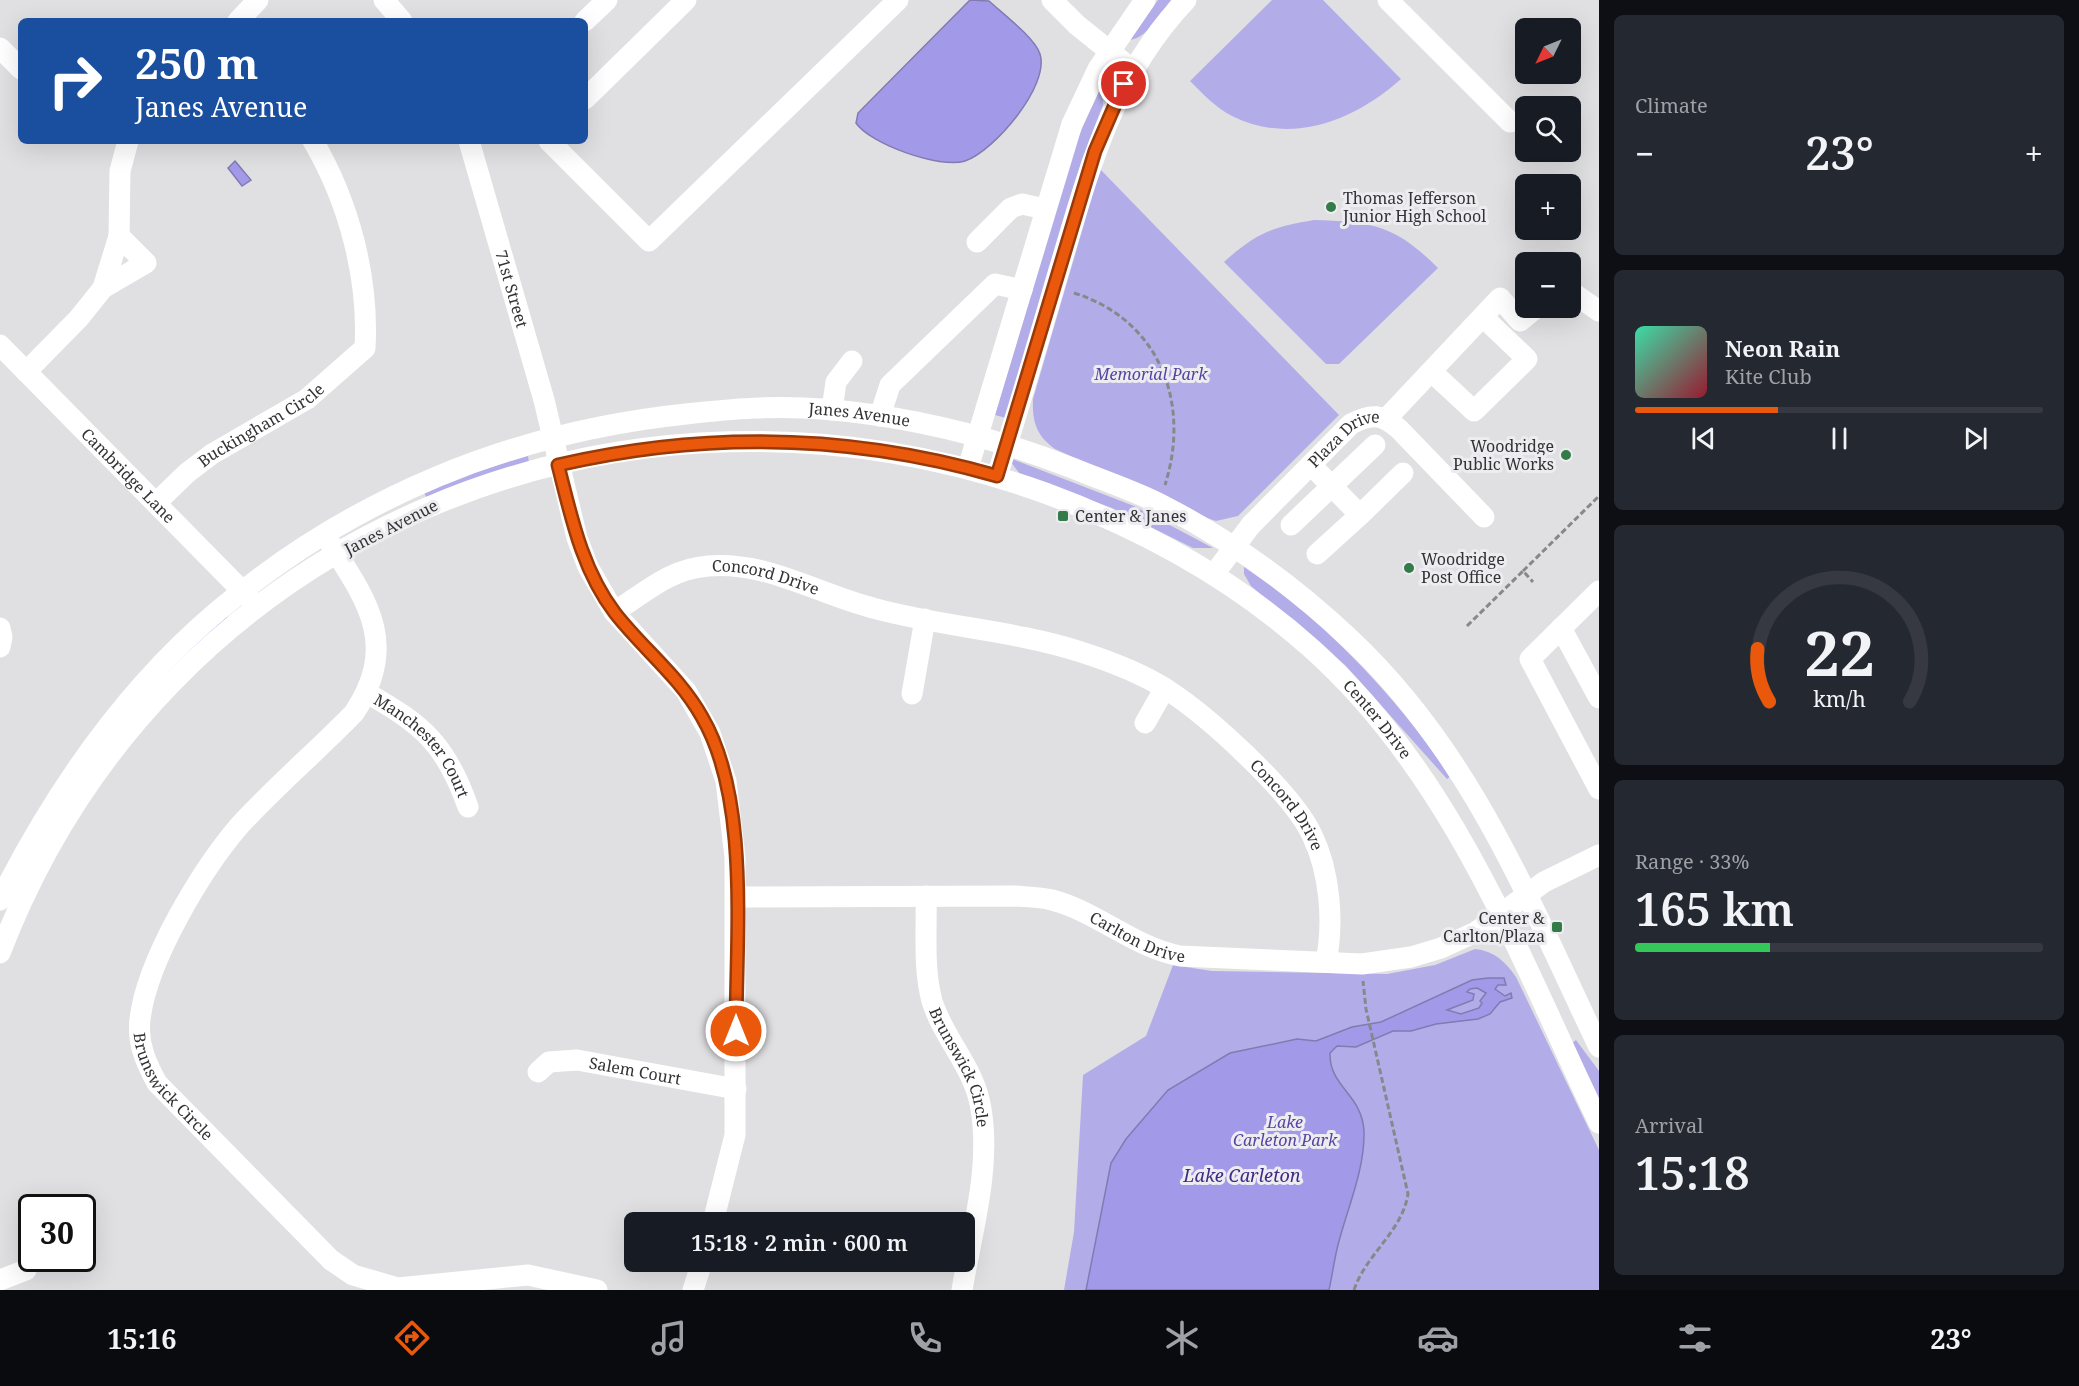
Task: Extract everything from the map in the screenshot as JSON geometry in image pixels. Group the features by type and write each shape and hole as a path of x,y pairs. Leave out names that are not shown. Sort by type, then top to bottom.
{"street":[{"path":"241,18 258,0"},
{"path":"384,0 399,18"},
{"path":"588,18 607,0"},
{"path":"588,96 686,0"},
{"path":"552,144 649,241 898,0"},
{"path":"1052,0 1108,52 1133,70"},
{"path":"968,468 1072,124 1108,52 1144,0"},
{"path":"997,476 1106,121 1152,40 1186,0"},
{"path":"1388,0 1510,122"},
{"path":"0,48 18,66"},
{"path":"103,288 119,236 120,171 127,144"},
{"name":"Buckingham Circle","path":"157,502 187,473 212,454 307,399 373,350 358,261 344,207 314,144"},
{"name":"71st Street","path":"470,144 544,400 558,465 588,567 614,612 686,691 710,733 722,765 732,811 736,1089 732,1152 716,1212"},
{"path":"977,243 1011,208 1022,204 1045,209"},
{"path":"26,372 79,318 103,288 146,263 119,236"},
{"path":"880,416 890,385 995,284 1022,290"},
{"path":"1387,418 1500,298 1515,315"},
{"path":"1581,299 1599,311"},
{"path":"1432,372 1474,411 1527,359 1483,317"},
{"name":"Cambridge Lane","path":"0,345 157,502 257,607"},
{"path":"832,410 836,382 840,372 852,361"},
{"name":"Janes Avenue","path":"0,900 48,812 93,744 166,660 218,610 289,557 381,502 434,476 480,458 551,438 646,418 758,407 832,410 880,416 940,426 978,436"},
{"name":"Plaza Drive","path":"1214,574 1232,547 1351,424 1375,415 1387,418 1484,517"},
{"name":"Center Drive","path":"978,436 1007,444 1159,504 1232,547 1279,579 1327,618 1380,668 1410,703 1474,793 1599,1047"},
{"name":"Janes Avenue","path":"0,952 16,871 70,811 134,724 189,664 257,607 311,569 400,519 498,481 558,465 662,446 746,440 855,446 968,468 997,476"},
{"path":"1291,525 1375,445"},
{"path":"1311,465 1360,515"},
{"path":"1317,554 1403,473"},
{"name":"Center Drive","path":"997,476 1124,525 1214,574 1271,615 1316,653 1393,734 1446,810 1500,914 1599,1123"},
{"name":"Brunswick Circle","path":"326,535 367,602 375,629 375,656 367,693 354,713 239,827 189,899 169,936 144,1001 140,1019 144,1060 157,1083 331,1260 353,1275 398,1288 528,1275 597,1290"},
{"name":"Concord Drive","path":"614,612 668,576 709,566 761,570 872,608 1046,642 1080,652 1165,688 1232,742 1282,792 1308,826 1322,858 1327,883 1329,945 1326,962"},
{"path":"1599,591 1530,659 1593,762 1599,789"},
{"path":"912,694 925,619"},
{"path":"0,628 2,637 0,647"},
{"path":"1561,628 1599,698"},
{"path":"1145,723 1165,688"},
{"name":"Manchester Court","path":"367,693 410,718 429,736 460,784 468,807"},
{"path":"1526,895 1549,879 1599,855"},
{"name":"Carlton Drive","path":"735,897 1015,896 1051,900 1074,908 1143,945 1180,956 1362,964 1411,957 1441,948 1476,932 1526,895"},
{"name":"Brunswick Circle","path":"926,896 928,971 932,1001 973,1079 981,1107 986,1147 973,1212"},
{"name":"Salem Court","path":"538,1072 549,1062 577,1060 736,1089"},
{"path":"0,1280 21,1272"},
{"path":"693,1290 699,1272"},
{"name":"Brunswick Circle","path":"962,1290 964,1272"}],"path":[{"path":"1074,293 1090,298 1129,324 1149,345 1161,365 1170,388 1176,429 1174,452 1165,484"},
{"path":"1467,626 1599,496"},
{"path":"1523,571 1533,582"},
{"path":"1354,1290 1366,1263 1398,1222 1405,1209 1408,1194 1366,1009 1362,964"}],"green space":[{"path":"1158,0 1171,0 1148,30 1130,40"},
{"path":"1272,0 1323,0 1401,79 1364,106 1343,117 1322,124 1277,129 1255,125 1226,113 1190,81"},
{"path":"1102,84 1103,105 1082,159 1006,418 995,415 1076,142"},
{"name":"Memorial Park","path":"1100,169 1339,415 1238,516 1216,521 1207,518 1055,449 1039,433 1033,414 1033,399"},
{"path":"1314,220 1352,222 1395,234 1438,268 1339,364 1326,364 1224,262 1246,244 1265,233 1287,225"},
{"path":"528,456 529,463 426,497 424,492 448,480"},
{"path":"1007,457 1134,506 1213,548 1193,548 1112,508 1020,474"},
{"path":"1244,567 1303,611 1357,662 1406,717 1451,776 1447,779 1345,665 1251,586 1244,574"},
{"path":"226,615 228,617 221,626 36,852 75,783 155,683"},
{"name":"Lake Carleton Park","path":"1475,949 1499,958 1516,977 1599,1150 1599,1290 1064,1290 1074,1232 1083,1075 1146,1036 1173,965 1212,971 1387,974 1435,965"},
{"path":"1576,1040 1599,1071 1599,1098 1572,1043"}],"water":[{"path":"970,0 989,1 1025,33 1040,54 1041,67 1037,83 1017,116 990,145 977,155 954,163 906,153 875,139 864,131 856,123 858,113"},
{"path":"235,161 251,180 242,186 228,168"},
{"name":"Lake Carleton","path":"1504,978 1506,985 1498,985 1495,989 1505,996 1511,993 1512,998 1500,1002 1490,1014 1478,1019 1436,1024 1411,1031 1393,1031 1356,1047 1337,1046 1330,1053 1331,1065 1340,1083 1358,1108 1364,1131 1358,1176 1337,1249 1329,1290 1086,1290 1111,1163 1126,1139 1168,1090 1230,1053 1297,1039 1316,1041 1352,1027 1381,1022 1472,980","holes":["1477,988 1486,993 1480,1001 1482,1003 1479,1008 1461,1014 1447,1010 1473,1000 1474,994 1467,992 1470,989"]}],"place":[{"name":"Thomas Jefferson Junior High School","path":"1331,207"},
{"name":"Woodridge Public Works","path":"1566,455"},
{"name":"Center & Janes","path":"1063,516"},
{"name":"Woodridge Post Office","path":"1409,568"},
{"name":"Center & Carlton/Plaza","path":"1557,927"}],"route":[{"path":"736,1031 735,857 732,811 722,765 703,717 686,691 632,633 600,591 577,538 558,465 662,446 700,442 789,441 884,450 940,461 997,476 1020,406 1095,151 1106,121 1124,84"}]}
